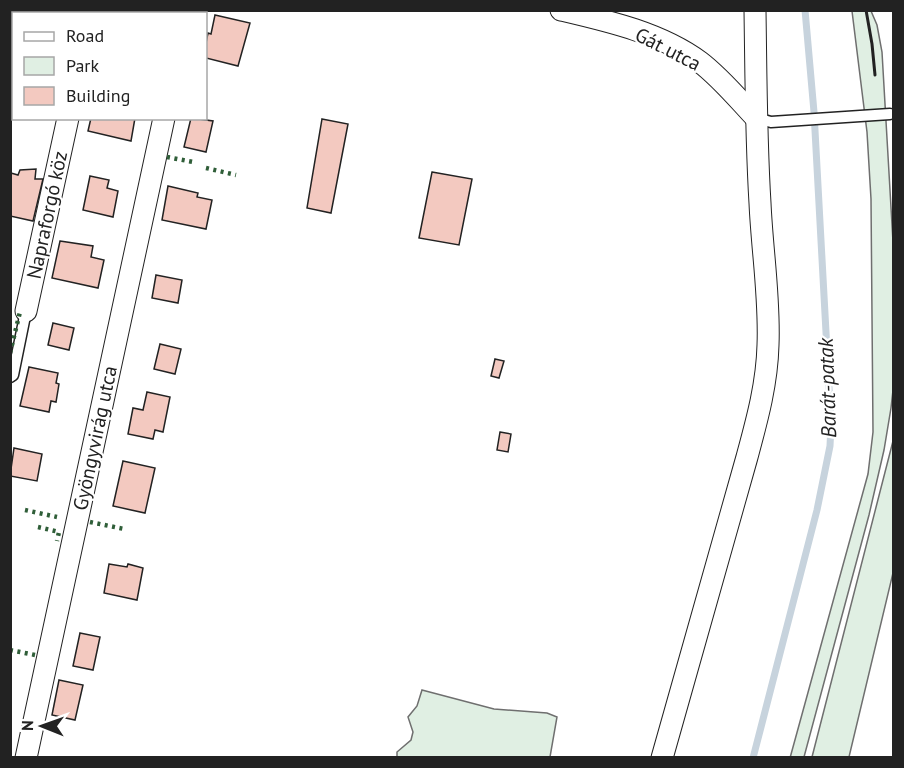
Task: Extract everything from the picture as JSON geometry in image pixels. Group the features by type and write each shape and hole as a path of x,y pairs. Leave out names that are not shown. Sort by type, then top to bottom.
{"street":[{"name":"Gát utca","path":"561,10 614,23 684,52 714,75 756,118"},
{"path":"662,758 759,414 766,373 767,310 756,118 755,10"},
{"name":"Napraforgó köz","path":"26,311 68,120"},
{"name":"Gyöngyvirág utca","path":"26,758 164,120"}],"lane":[{"path":"756,118 771,122 890,114"},
{"path":"10,378 13,375 26,311"}],"green space":[{"path":"852,11 871,11 877,25 882,52 893,242 894,381 884,450 869,515 804,757 790,758 868,474 873,432 871,199 867,132"},
{"path":"893,441 893,573 849,757 812,757"},
{"path":"422,690 494,709 547,713 557,717 550,757 397,757 397,752 411,740 413,732 408,717 417,706"}],"building":[{"path":"215,15 250,23 238,66 207,58 207,38 208,33 211,34"},
{"path":"322,119 348,124 331,213 307,208"},
{"path":"91,120 135,120 131,141 88,131"},
{"path":"191,120 213,121 206,152 184,147"},
{"path":"36,169 35,179 43,179 33,221 10,216 11,173 18,175 20,170"},
{"path":"432,172 472,179 459,245 419,238"},
{"path":"90,176 109,180 107,188 118,191 113,217 83,210"},
{"path":"168,186 198,193 197,197 212,200 206,229 162,220"},
{"path":"60,241 93,246 91,257 104,260 98,288 52,278"},
{"path":"156,275 182,280 178,303 152,298"},
{"path":"53,323 74,328 69,350 48,345"},
{"path":"160,344 181,349 175,374 154,369"},
{"path":"495,359 504,361 499,378 491,376"},
{"path":"29,367 58,373 56,402 51,401 49,412 20,406"},
{"path":"147,392 170,397 163,432 155,430 153,439 128,434 133,408 143,410"},
{"path":"500,432 511,434 508,452 497,450"},
{"path":"14,448 42,454 37,481 10,476"},
{"path":"123,461 155,468 145,513 113,506"},
{"path":"109,564 127,567 128,564 143,568 137,600 104,593"},
{"path":"80,633 100,637 93,670 73,666"},
{"path":"59,680 83,685 75,720 52,715"}],"waterway":[{"name":"Barát-patak","path":"753,758 817,510 830,446 831,424 814,112 805,10"}],"hedge":[{"path":"167,157 193,162"},
{"path":"206,168 236,175"},
{"path":"10,353 20,312"},
{"path":"25,510 57,517"},
{"path":"90,522 124,529"},
{"path":"38,527 59,532 57,541"},
{"path":"10,650 35,655"}],"wall":[{"path":"866,10 875,75"}]}
